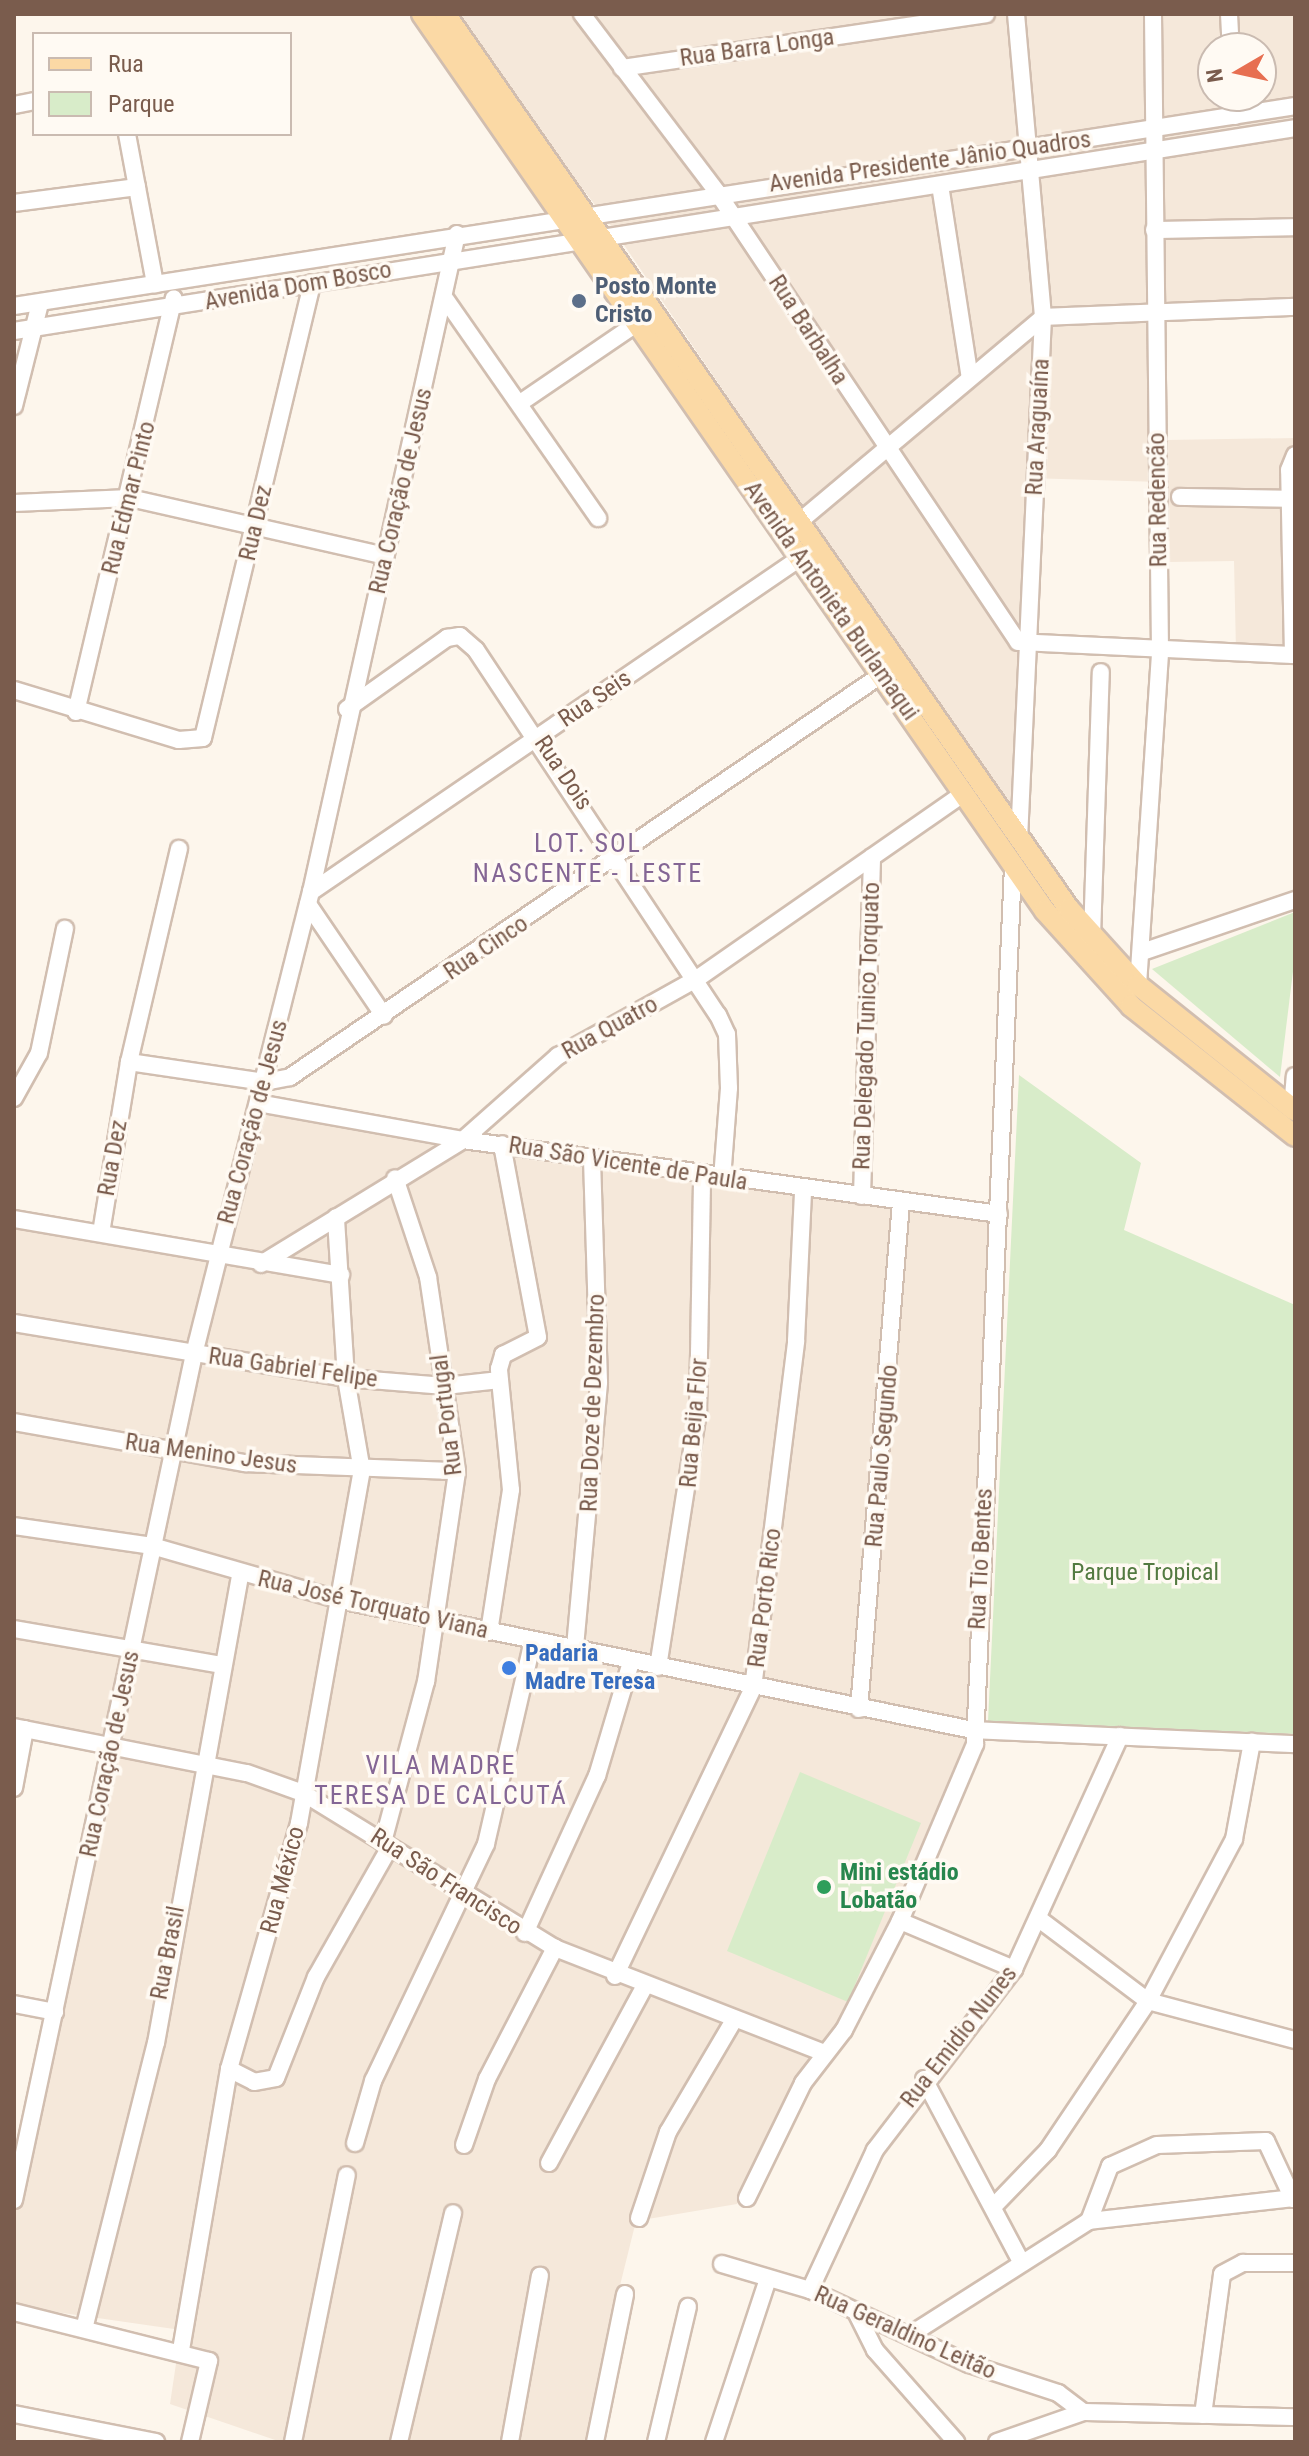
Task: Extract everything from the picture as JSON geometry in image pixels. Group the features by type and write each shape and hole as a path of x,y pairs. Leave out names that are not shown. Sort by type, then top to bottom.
{"main road":[{"name":"Avenida Antonieta Burlamaqui","path":"422,14 574,214 719,424 800,558 891,668 963,794 1019,840 1092,937 1138,985 1159,1014"},
{"name":"Avenida Antonieta Burlamaqui","path":"451,16 574,214"},
{"name":"Avenida Antonieta Burlamaqui","path":"592,240 636,324 799,522 891,668 997,824 1013,865 1076,949 1184,1035 1295,1136"},
{"path":"1013,865 1019,840"},
{"name":"Avenida Antonieta Burlamaqui","path":"1184,1035 1294,1110"}],"street":[{"name":"Rua Barbalha","path":"582,14 717,192 884,451 1028,648"},
{"name":"Rua Barra Longa","path":"622,68 986,14"},
{"name":"Rua Araguaína","path":"1016,14 1034,169 1043,317 1019,840"},
{"name":"Rua Redencão","path":"1138,985 1160,651 1153,14"},
{"name":"Avenida Presidente Jânio Quadros","path":"574,214 1155,131 1295,106"},
{"path":"1235,112 1235,116"},
{"name":"Avenida Presidente Jânio Quadros","path":"592,240 1034,169 1154,153 1295,128"},
{"path":"127,136 155,284"},
{"path":"940,185 970,378"},
{"path":"14,203 137,187"},
{"name":"Avenida Dom Bosco","path":"14,306 574,214"},
{"path":"1154,230 1295,227"},
{"name":"Rua Coração de Jesus","path":"14,2200 194,1354 310,898 347,709 446,300 457,234"},
{"name":"Avenida Dom Bosco","path":"22,330 174,308 452,259 592,240"},
{"name":"Rua Edmar Pinto","path":"76,712 174,308 174,282"},
{"name":"Rua Dez","path":"76,712 179,740 203,738 210,726 312,283"},
{"path":"446,300 523,401 598,518"},
{"path":"14,406 22,330 40,303"},
{"path":"799,522 1043,317 1157,310 1295,307"},
{"path":"523,401 636,324"},
{"path":"1028,648 1294,655 1295,455"},
{"path":"1180,497 1293,499"},
{"path":"14,503 130,498 386,556"},
{"name":"Rua Seis","path":"310,898 800,558"},
{"name":"Rua Dois","path":"347,709 436,645 460,636 539,737 621,858 698,978 727,1034 722,1178"},
{"name":"Rua Cinco","path":"265,1082 313,1065 621,858 891,668"},
{"path":"1092,937 1101,672"},
{"path":"14,690 76,712"},
{"name":"Rua Quatro","path":"261,1264 395,1178 463,1140 558,1056 698,978 963,794"},
{"name":"Rua Dez","path":"101,1233 129,1062 179,849"},
{"name":"Rua Delegado Tunico Torquato","path":"862,1196 872,857"},
{"name":"Rua Tio Bentes","path":"747,2198 803,2083 825,2053 900,1921 975,1744 973,1730 1013,865"},
{"path":"310,898 384,1016"},
{"path":"1142,952 1295,900"},
{"path":"14,1098 39,1053 65,929"},
{"path":"129,1062 265,1082"},
{"path":"1294,1110 1295,1076"},
{"name":"Rua São Vicente de Paula","path":"258,1103 463,1140 803,1190 999,1214"},
{"path":"489,1632 511,1490 500,1380 503,1355 533,1345 538,1330 502,1144"},
{"name":"Rua Doze de Dezembro","path":"575,1647 599,1382 592,1159"},
{"name":"Rua Beija Flor","path":"658,1667 698,1411 702,1175"},
{"name":"Rua Portugal","path":"229,2069 254,2082 276,2078 316,1977 386,1846 437,1621 457,1471 428,1277 395,1178"},
{"name":"Rua Porto Rico","path":"615,1976 753,1688 794,1355 803,1190"},
{"name":"Rua Paulo Segundo","path":"859,1709 901,1202"},
{"name":"Rua México","path":"181,2350 229,2069 303,1793 362,1471 346,1378 336,1217"},
{"path":"14,1219 261,1264 341,1275"},
{"name":"Rua Gabriel Felipe","path":"14,1323 346,1378 445,1386 500,1380"},
{"name":"Rua Menino Jesus","path":"14,1422 174,1450 362,1471 457,1471"},
{"path":"14,1526 152,1546"},
{"name":"Rua José Torquato Viana","path":"152,1546 240,1574 340,1600 575,1647 753,1688 973,1730 1295,1744"},
{"name":"Rua Brasil","path":"84,2329 152,2063 240,1574"},
{"path":"14,1629 222,1665"},
{"path":"355,2143 395,2032 466,1899 501,1792 533,1640"},
{"path":"525,1933 597,1776 631,1662"},
{"path":"14,1788 20,1728"},
{"name":"Rua São Francisco","path":"20,1728 207,1764 303,1793 466,1899 555,1948 643,1989 825,2053"},
{"name":"Rua Emidio Nunes","path":"810,2290 848,2201 924,2079 1014,1969 1120,1736"},
{"path":"994,2206 1048,2150 1148,2001 1234,1839 1252,1742"},
{"path":"1039,1919 1148,2001 1295,2040"},
{"path":"900,1921 1014,1969"},
{"path":"464,2145 487,2079 555,1948"},
{"path":"549,2163 643,1989"},
{"path":"14,2004 55,2012"},
{"path":"639,2218 668,2132 734,2020"},
{"path":"924,2079 1022,2263"},
{"path":"910,2335 1089,2221 1294,2198 1266,2141 1157,2145 1110,2166 1089,2221"},
{"path":"293,2442 347,2175"},
{"path":"399,2442 453,2213"},
{"path":"1203,2415 1222,2274 1243,2263 1295,2263"},
{"name":"Rua Geraldino Leitão","path":"722,2264 810,2290 969,2364 1058,2393 1083,2412"},
{"path":"510,2442 540,2276"},
{"path":"714,2442 768,2279"},
{"path":"595,2442 625,2294"},
{"path":"656,2442 688,2307"},
{"path":"855,2310 875,2350 956,2442"},
{"path":"14,2312 181,2350 211,2366 190,2442"},
{"path":"997,2442 1083,2412 1295,2417"},
{"path":"14,2414 156,2442"}],"shaded area":[{"path":"445,14 1295,14 1295,301 1157,317 1160,482 1028,478 1018,823 607,220"},
{"path":"1295,438 1295,650 1236,651 1234,561 1169,562 1167,440"},
{"path":"256,1101 999,1220 977,1727 856,2001 801,2074 737,2204 636,2221 603,2354 592,2442 281,2442 170,2404 181,2330 14,2306 14,2188 113,1746 14,1727 14,1219 218,1255"}],"green space":[{"path":"1295,912 1295,955 1280,1077 1152,969"},
{"name":"Parque Tropical","path":"1019,1075 1141,1163 1124,1230 1295,1305 1295,1734 988,1721"},
{"name":"Mini estádio Lobatão","path":"800,1772 921,1823 848,2002 727,1951"}],"place":[{"name":"Posto Monte Cristo","path":"579,301"},
{"name":"Padaria Madre Teresa","path":"509,1668"},
{"name":"Mini estádio Lobatão","path":"824,1887"}],"district":[{"name":"LOT. SOL NASCENTE - LESTE","path":"588,859"},
{"name":"VILA MADRE TERESA DE CALCUTÁ","path":"441,1781"}]}
